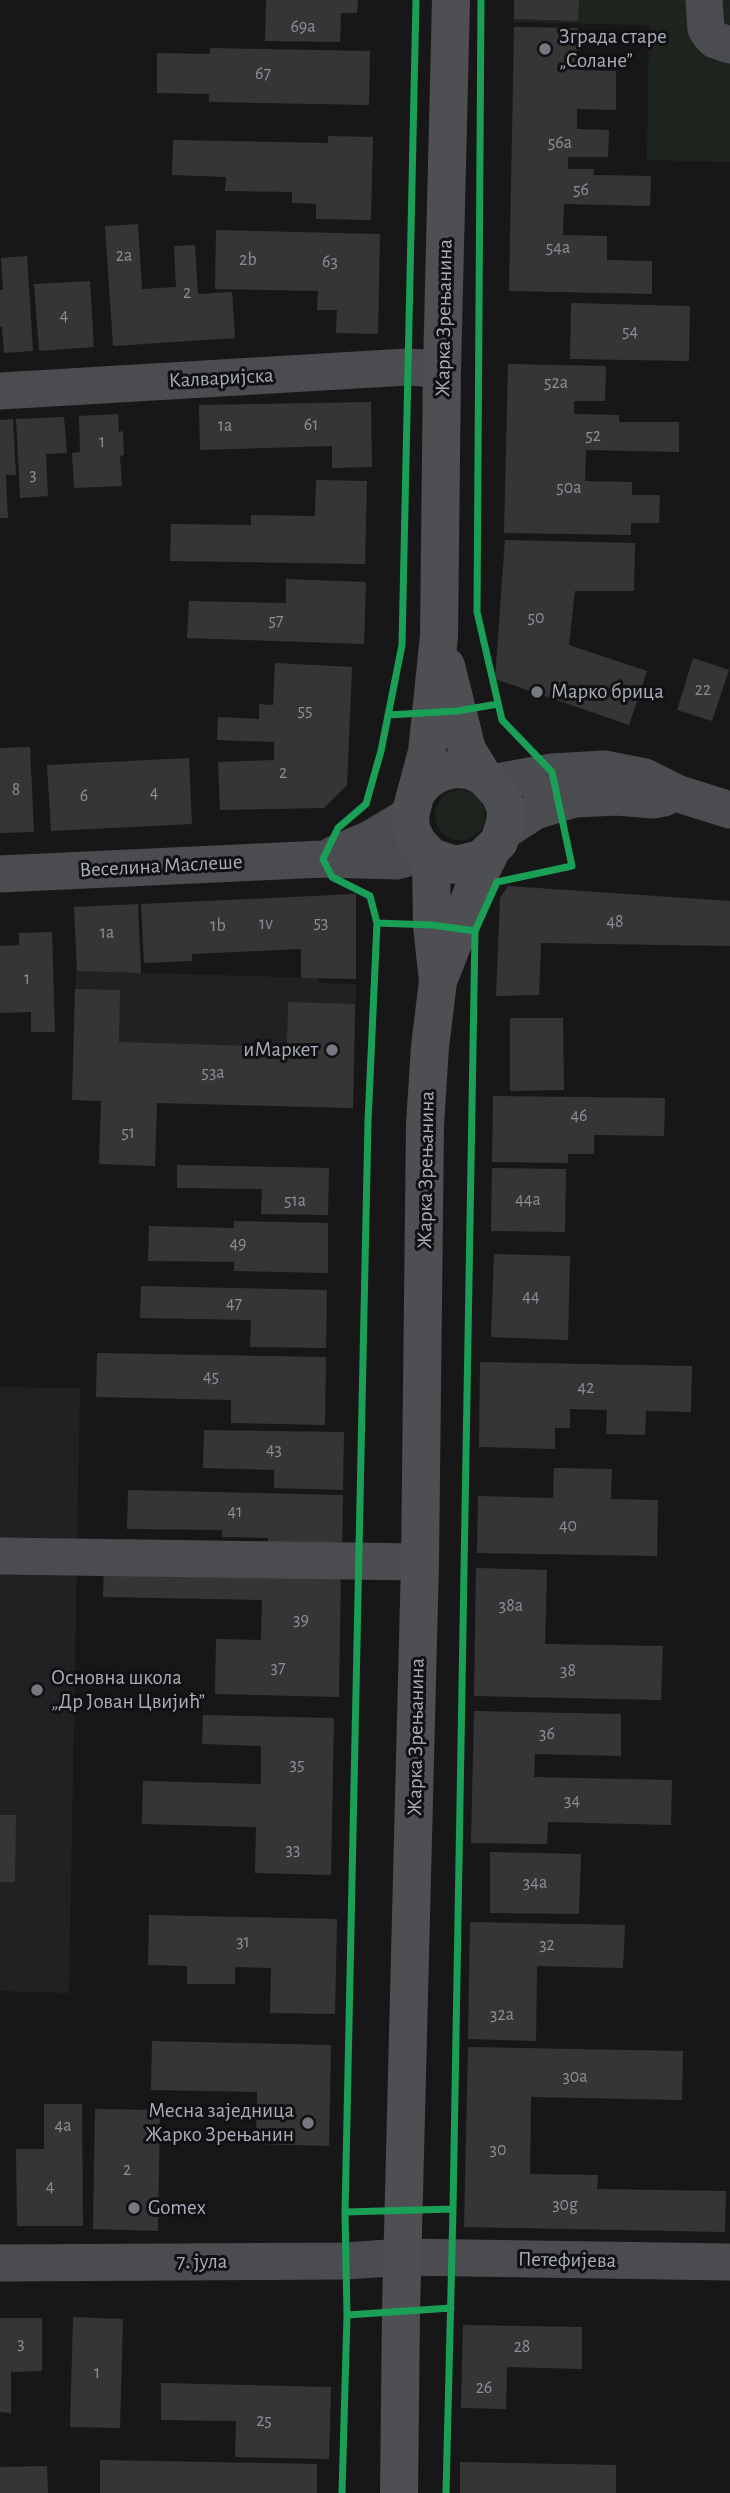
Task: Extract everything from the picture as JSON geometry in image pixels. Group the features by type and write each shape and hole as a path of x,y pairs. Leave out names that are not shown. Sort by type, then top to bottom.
{"main road":[{"name":"Жарка Зрењанина","path":"399,2493 420,1562 425,1125 438,981 428,855 411,829 413,804 427,752 439,636 451,0"},
{"name":"Жарка Зрењанина","path":"438,981 480,873 506,819 505,806 499,793 467,750 439,636"},
{"path":"413,804 426,781 439,773 454,769 469,770 487,779"},
{"path":"428,855 456,865 481,859 497,841"}],"street":[{"path":"704,0 706,29 715,40 730,45"},
{"name":"Калваријска","path":"0,391 407,367 442,369"},
{"path":"487,779 604,769 645,777 679,794 730,810"},
{"path":"497,841 535,811 574,799 617,797 653,800 679,794"},
{"name":"Веселина Маслеше","path":"323,859 370,839 413,804"},
{"name":"Веселина Маслеше","path":"0,874 323,859 396,861 428,855"},
{"path":"0,1556 420,1562"},
{"name":"Петефијева","path":"403,2257 730,2262"},
{"name":"7. јула","path":"0,2263 346,2261 403,2257"}],"shaded area":[{"path":"514,0 730,0 730,162 647,160 649,25 514,22"},
{"path":"460,790 478,797 485,815 478,833 460,840 442,833 435,815 442,797"},
{"path":"76,971 318,978 319,983 356,984 353,1108 72,1100"},
{"name":"Основна школа „Др Јован Цвијић”","path":"0,1387 80,1388 69,1993 0,1991"}],"building":[{"path":"266,0 358,0 357,13 341,13 340,42 265,41"},
{"path":"514,0 579,0 578,21 514,19"},
{"path":"514,27 578,28 577,70 616,71 616,110 577,109 577,129 609,130 608,157 568,157 568,169 594,169 593,175 651,176 650,206 564,204 563,235 607,236 607,260 652,261 652,294 509,291"},
{"path":"210,48 370,51 369,105 209,102 209,94 157,93 157,53 210,54"},
{"path":"328,136 373,137 371,220 316,219 316,204 292,203 292,192 225,191 226,177 172,175 173,140 328,143"},
{"path":"138,224 142,289 176,287 174,246 195,245 198,294 232,292 235,338 113,346 105,226"},
{"path":"216,230 380,234 378,334 336,333 337,310 317,310 318,291 215,289"},
{"path":"27,256 33,351 4,353 0,327 0,290 3,290 1,258"},
{"path":"90,281 94,347 39,351 34,284"},
{"path":"571,303 690,306 689,361 570,359"},
{"path":"508,364 606,366 605,401 574,401 574,414 619,415 619,422 679,422 679,452 586,450 585,481 632,482 632,495 660,495 659,523 631,523 631,535 504,533"},
{"path":"371,402 372,467 332,468 332,446 200,450 199,405"},
{"path":"118,414 119,432 123,431 124,455 120,456 122,486 74,488 72,453 80,452 79,416"},
{"path":"64,417 67,453 46,454 48,496 20,498 16,419"},
{"path":"13,419 16,475 6,475 8,518 0,518 0,420"},
{"path":"316,480 367,481 365,564 170,561 171,524 251,525 251,515 315,516"},
{"path":"505,540 635,543 634,591 575,591 569,645 647,671 629,725 495,679"},
{"path":"286,579 366,582 364,644 187,638 189,601 286,603"},
{"path":"693,658 729,670 712,721 677,710"},
{"path":"275,663 352,667 347,785 324,808 220,810 218,762 274,760 274,742 217,740 218,717 259,719 259,704 273,705"},
{"path":"30,747 34,832 0,833 0,748"},
{"path":"189,758 192,824 51,831 47,765"},
{"path":"508,886 730,901 730,946 541,943 539,995 496,996 500,898"},
{"path":"356,894 356,979 301,978 301,949 192,954 192,961 144,963 141,904"},
{"path":"138,904 141,973 77,971 74,907"},
{"path":"52,932 55,1032 31,1032 31,1012 0,1013 0,946 19,945 19,933"},
{"path":"75,989 120,990 119,1042 287,1047 288,1002 355,1004 353,1108 157,1103 155,1166 99,1164 101,1101 72,1100"},
{"path":"510,1018 563,1018 564,1090 510,1091"},
{"path":"493,1096 665,1098 664,1136 594,1135 594,1154 568,1154 568,1163 492,1162"},
{"path":"177,1165 329,1168 328,1215 261,1214 262,1189 177,1188"},
{"path":"492,1168 566,1169 565,1232 491,1231"},
{"path":"234,1221 328,1223 328,1273 234,1271 234,1262 148,1261 149,1226 234,1228"},
{"path":"494,1254 570,1256 568,1340 491,1337"},
{"path":"141,1286 327,1290 326,1348 250,1347 251,1320 140,1318"},
{"path":"97,1353 326,1357 325,1425 231,1423 231,1400 96,1397"},
{"path":"480,1362 692,1366 691,1412 646,1411 645,1435 606,1434 607,1410 570,1409 570,1428 555,1428 555,1449 479,1447"},
{"path":"204,1430 344,1432 343,1490 274,1488 274,1470 203,1468"},
{"path":"554,1468 612,1469 611,1499 658,1500 657,1556 477,1553 478,1496 553,1498"},
{"path":"128,1490 343,1495 342,1558 268,1545 268,1538 222,1537 222,1530 127,1529"},
{"path":"104,1564 341,1568 339,1697 215,1694 216,1639 261,1640 262,1600 103,1597"},
{"path":"476,1568 547,1570 545,1644 663,1646 661,1700 474,1696"},
{"path":"474,1711 621,1714 621,1756 535,1754 534,1777 672,1780 671,1825 548,1822 547,1844 471,1843"},
{"path":"203,1715 334,1718 331,1875 255,1873 256,1827 142,1824 143,1781 261,1784 261,1746 202,1744"},
{"path":"0,1815 16,1815 15,1882 0,1882"},
{"path":"490,1852 581,1854 579,1914 490,1913"},
{"path":"149,1915 337,1919 335,2014 270,2013 271,1968 235,1967 235,1984 187,1984 187,1966 148,1965"},
{"path":"470,1922 625,1925 623,1968 537,1966 536,2041 468,2039"},
{"path":"152,2041 331,2045 329,2146 256,2144 257,2092 151,2090"},
{"path":"468,2047 683,2051 682,2100 531,2097 530,2174 598,2175 597,2189 726,2191 725,2232 464,2227"},
{"path":"44,2104 82,2104 83,2226 17,2226 16,2149 44,2149"},
{"path":"95,2109 160,2110 158,2231 93,2229"},
{"path":"73,2317 123,2319 120,2428 70,2427"},
{"path":"0,2318 42,2318 42,2371 11,2372 11,2413 0,2412"},
{"path":"463,2325 582,2327 582,2369 507,2367 506,2409 461,2408"},
{"path":"161,2383 331,2387 329,2459 235,2457 236,2421 161,2420"},
{"path":"100,2460 317,2464 317,2493 100,2493"},
{"path":"460,2462 616,2465 616,2493 460,2493"},
{"path":"47,2466 48,2493 0,2493 0,2467"}],"cycle path":[{"path":"342,2493 347,2315 345,2212 368,1122 377,923 370,896 332,877 323,859 338,828 366,804 381,751 402,645 416,0"},
{"path":"446,2493 475,931 497,882 572,866 552,772 502,720 477,612 481,0"},
{"path":"388,715 457,711 498,704"},
{"path":"377,923 432,925 475,931"},
{"path":"345,2212 453,2209"},
{"path":"347,2315 451,2308"}],"place":[{"name":"Зграда старе „Солане”","path":"545,49"},
{"name":"Марко брица","path":"537,692"},
{"name":"иМаркет","path":"332,1050"},
{"name":"Основна школа „Др Јован Цвијић”","path":"37,1690"},
{"name":"Месна заједница Жарко Зрењанин","path":"308,2123"},
{"name":"Gomex","path":"134,2208"}]}
